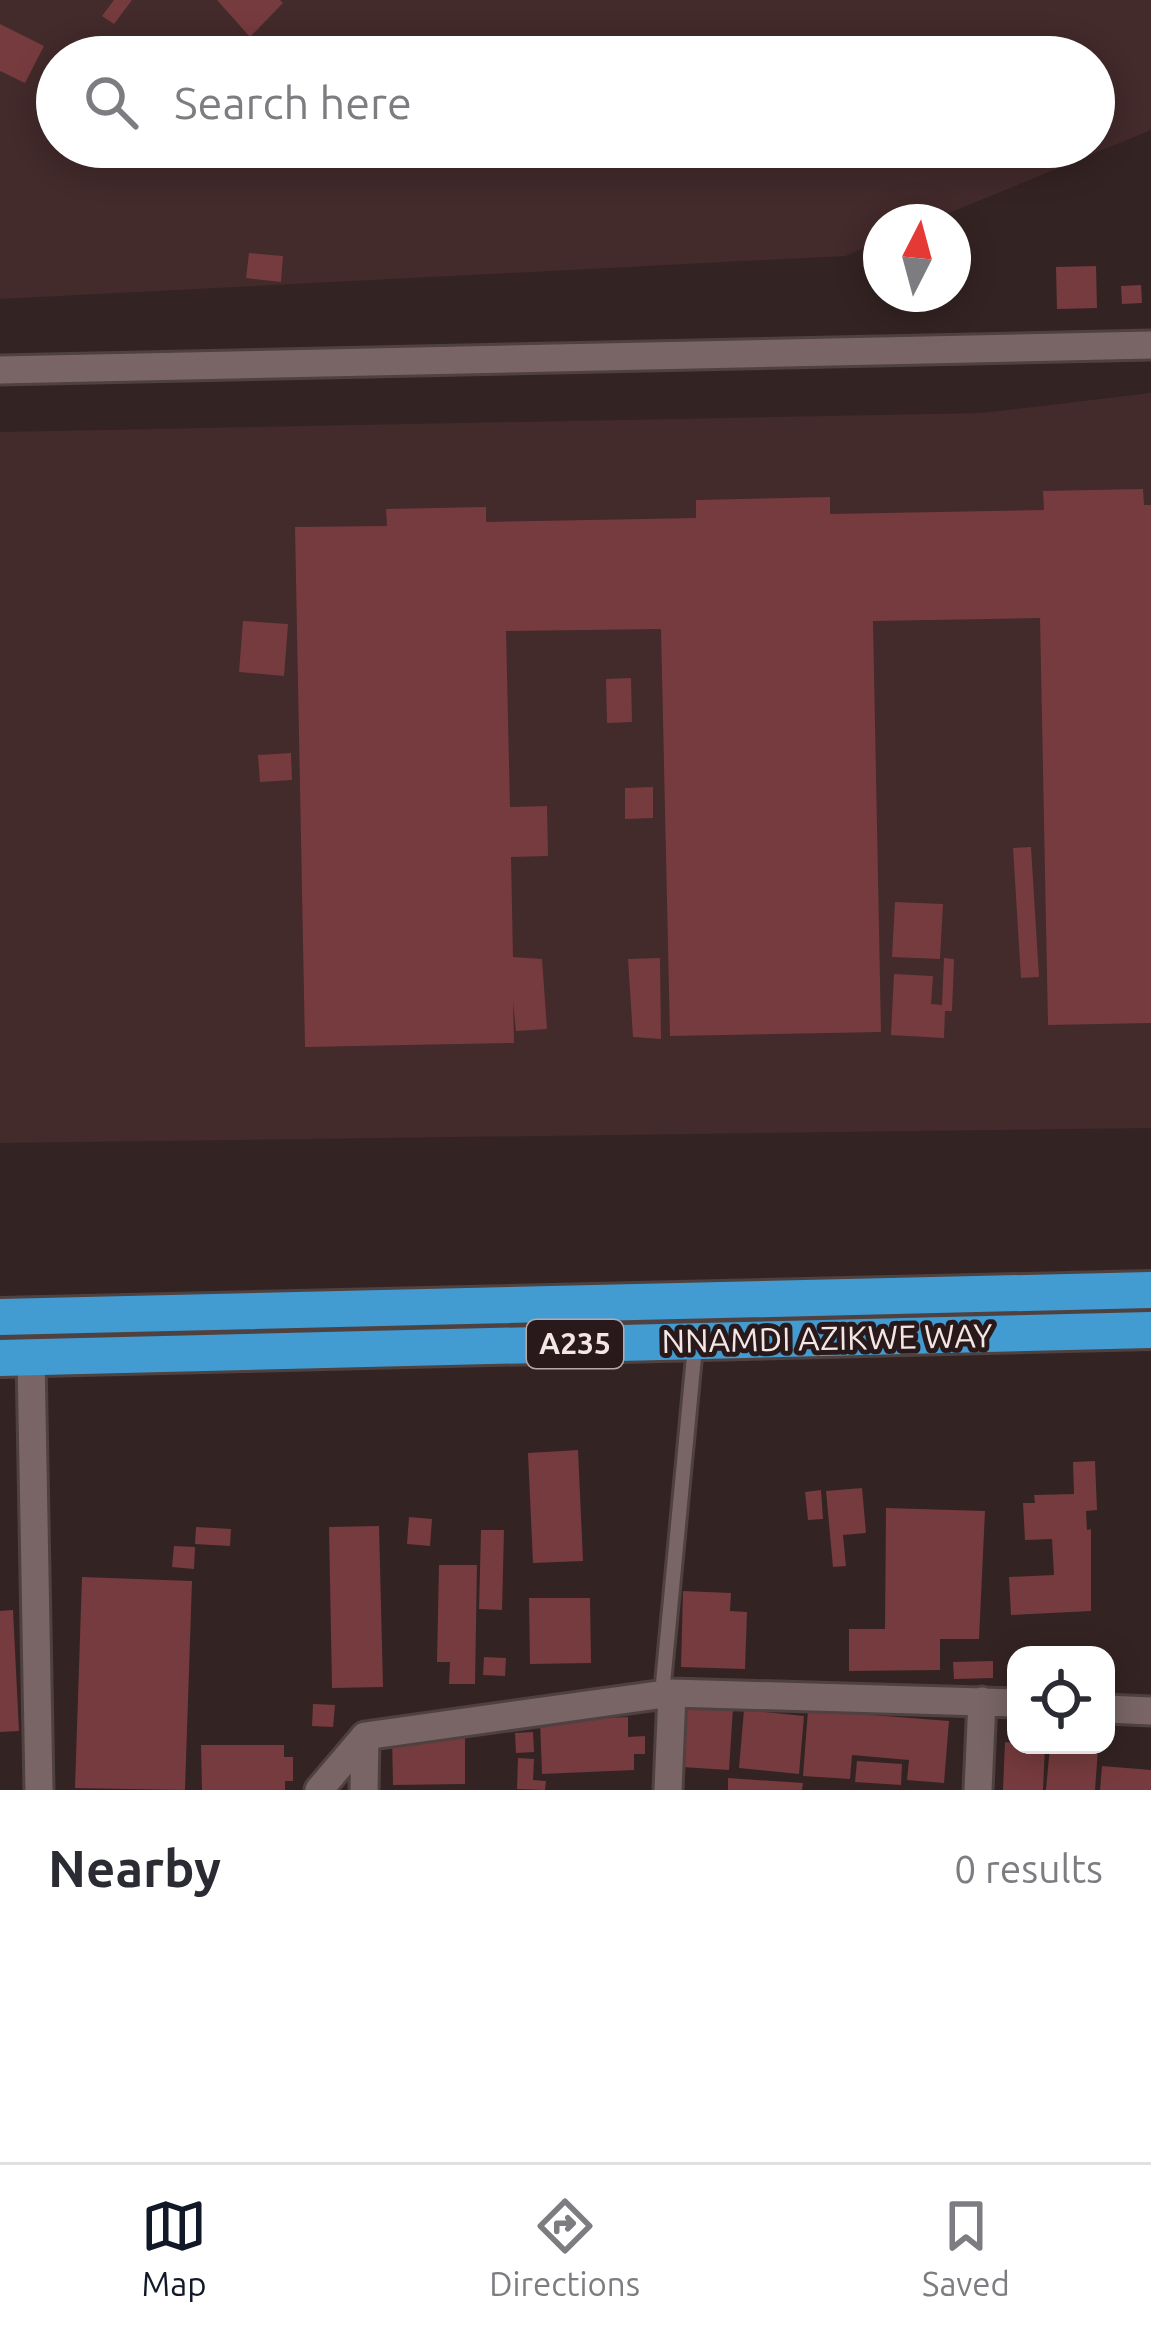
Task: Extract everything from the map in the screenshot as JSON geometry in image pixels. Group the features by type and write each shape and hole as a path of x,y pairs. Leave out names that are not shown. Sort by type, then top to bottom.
{"highway":[{"name":"NNAMDI AZIKWE WAY","path":"0,1317 1151,1290"},
{"name":"NNAMDI AZIKWE WAY","path":"16,1358 1151,1330"}],"street":[{"path":"0,370 1151,344"},
{"path":"16,1358 39,1790"},
{"path":"667,1694 668,1790"},
{"path":"319,1790 365,1736 667,1694 1007,1702"},
{"path":"978,1790 982,1701"},
{"path":"1115,1709 1151,1712"},
{"path":"364,1790 365,1736"}],"lane":[{"path":"667,1694 696,1340"}],"shaded area":[{"path":"0,0 1151,0 1151,130 1115,145 1115,36 36,36 36,168 1058,168 971,204 863,204 863,248 845,256 0,299"},
{"path":"1151,393 1151,1128 0,1143 0,432 981,413"}],"building":[{"path":"114,0 132,0 114,24 102,16"},
{"path":"217,0 283,3 249,36"},
{"path":"0,24 36,42 36,62 25,83 0,71"},
{"path":"249,253 283,256 281,282 246,278"},
{"path":"1096,266 1097,308 1057,309 1056,267"},
{"path":"1141,285 1142,303 1122,304 1121,286"},
{"path":"1143,489 1144,505 1151,505 1151,1023 1048,1025 1040,618 873,621 881,1032 670,1036 661,629 506,631 510,807 547,806 548,856 511,857 513,957 542,959 547,1029 516,1031 513,1001 514,1043 305,1047 295,527 387,526 386,509 486,507 486,522 696,518 696,500 830,497 830,514 1044,510 1043,491"},
{"path":"243,621 288,624 284,676 239,672"},
{"path":"631,678 632,722 607,723 606,679"},
{"path":"291,753 292,780 260,782 258,755"},
{"path":"653,787 653,818 625,819 625,788"},
{"path":"1031,847 1039,977 1021,978 1013,848"},
{"path":"895,902 943,904 940,959 892,957"},
{"path":"660,958 661,1039 633,1037 628,959"},
{"path":"944,958 954,959 952,1011 945,1011 944,1038 891,1035 894,974 933,976 931,1004 942,1005"},
{"path":"578,1450 583,1561 533,1563 528,1453"},
{"path":"1095,1461 1097,1510 1086,1511 1087,1530 1091,1529 1091,1611 1011,1615 1009,1577 1054,1575 1052,1539 1025,1540 1023,1503 1035,1503 1034,1495 1074,1494 1073,1462"},
{"path":"862,1488 866,1533 843,1535 846,1566 833,1567 826,1491"},
{"path":"821,1490 823,1519 808,1520 805,1492"},
{"path":"886,1508 985,1511 979,1639 940,1639 940,1670 849,1671 849,1629 885,1629"},
{"path":"409,1517 432,1519 430,1546 407,1544"},
{"path":"379,1526 383,1687 332,1688 329,1527"},
{"path":"196,1527 231,1529 230,1546 195,1544"},
{"path":"481,1530 504,1530 502,1610 479,1609"},
{"path":"174,1546 195,1547 194,1569 172,1567"},
{"path":"439,1565 477,1565 475,1684 449,1684 450,1662 437,1662"},
{"path":"82,1577 192,1581 185,1790 75,1788"},
{"path":"683,1591 731,1593 730,1611 747,1612 745,1669 681,1667"},
{"path":"529,1598 590,1598 591,1663 530,1664"},
{"path":"13,1610 19,1731 0,1732 0,1611"},
{"path":"484,1657 506,1658 505,1676 483,1675"},
{"path":"993,1661 993,1678 954,1679 953,1662"},
{"path":"313,1704 335,1705 333,1727 312,1726"},
{"path":"686,1705 733,1708 729,1770 682,1767"},
{"path":"744,1710 804,1716 799,1774 739,1768"},
{"path":"808,1710 949,1721 944,1783 907,1780 909,1760 852,1755 850,1779 803,1776"},
{"path":"628,1717 628,1737 645,1736 645,1754 634,1754 634,1770 542,1774 540,1721"},
{"path":"533,1732 534,1752 516,1753 515,1733"},
{"path":"465,1735 465,1784 393,1785 392,1736"},
{"path":"1005,1742 1007,1754 1045,1754 1043,1790 1003,1790"},
{"path":"201,1745 284,1745 284,1757 293,1757 293,1781 285,1781 285,1790 202,1790"},
{"path":"1049,1754 1098,1754 1095,1790 1046,1790"},
{"path":"518,1758 534,1759 533,1780 546,1781 545,1790 517,1789"},
{"path":"857,1761 902,1764 901,1785 855,1782"},
{"path":"1102,1766 1151,1770 1151,1790 1100,1790"},
{"path":"728,1778 803,1783 802,1790 728,1790"}]}
